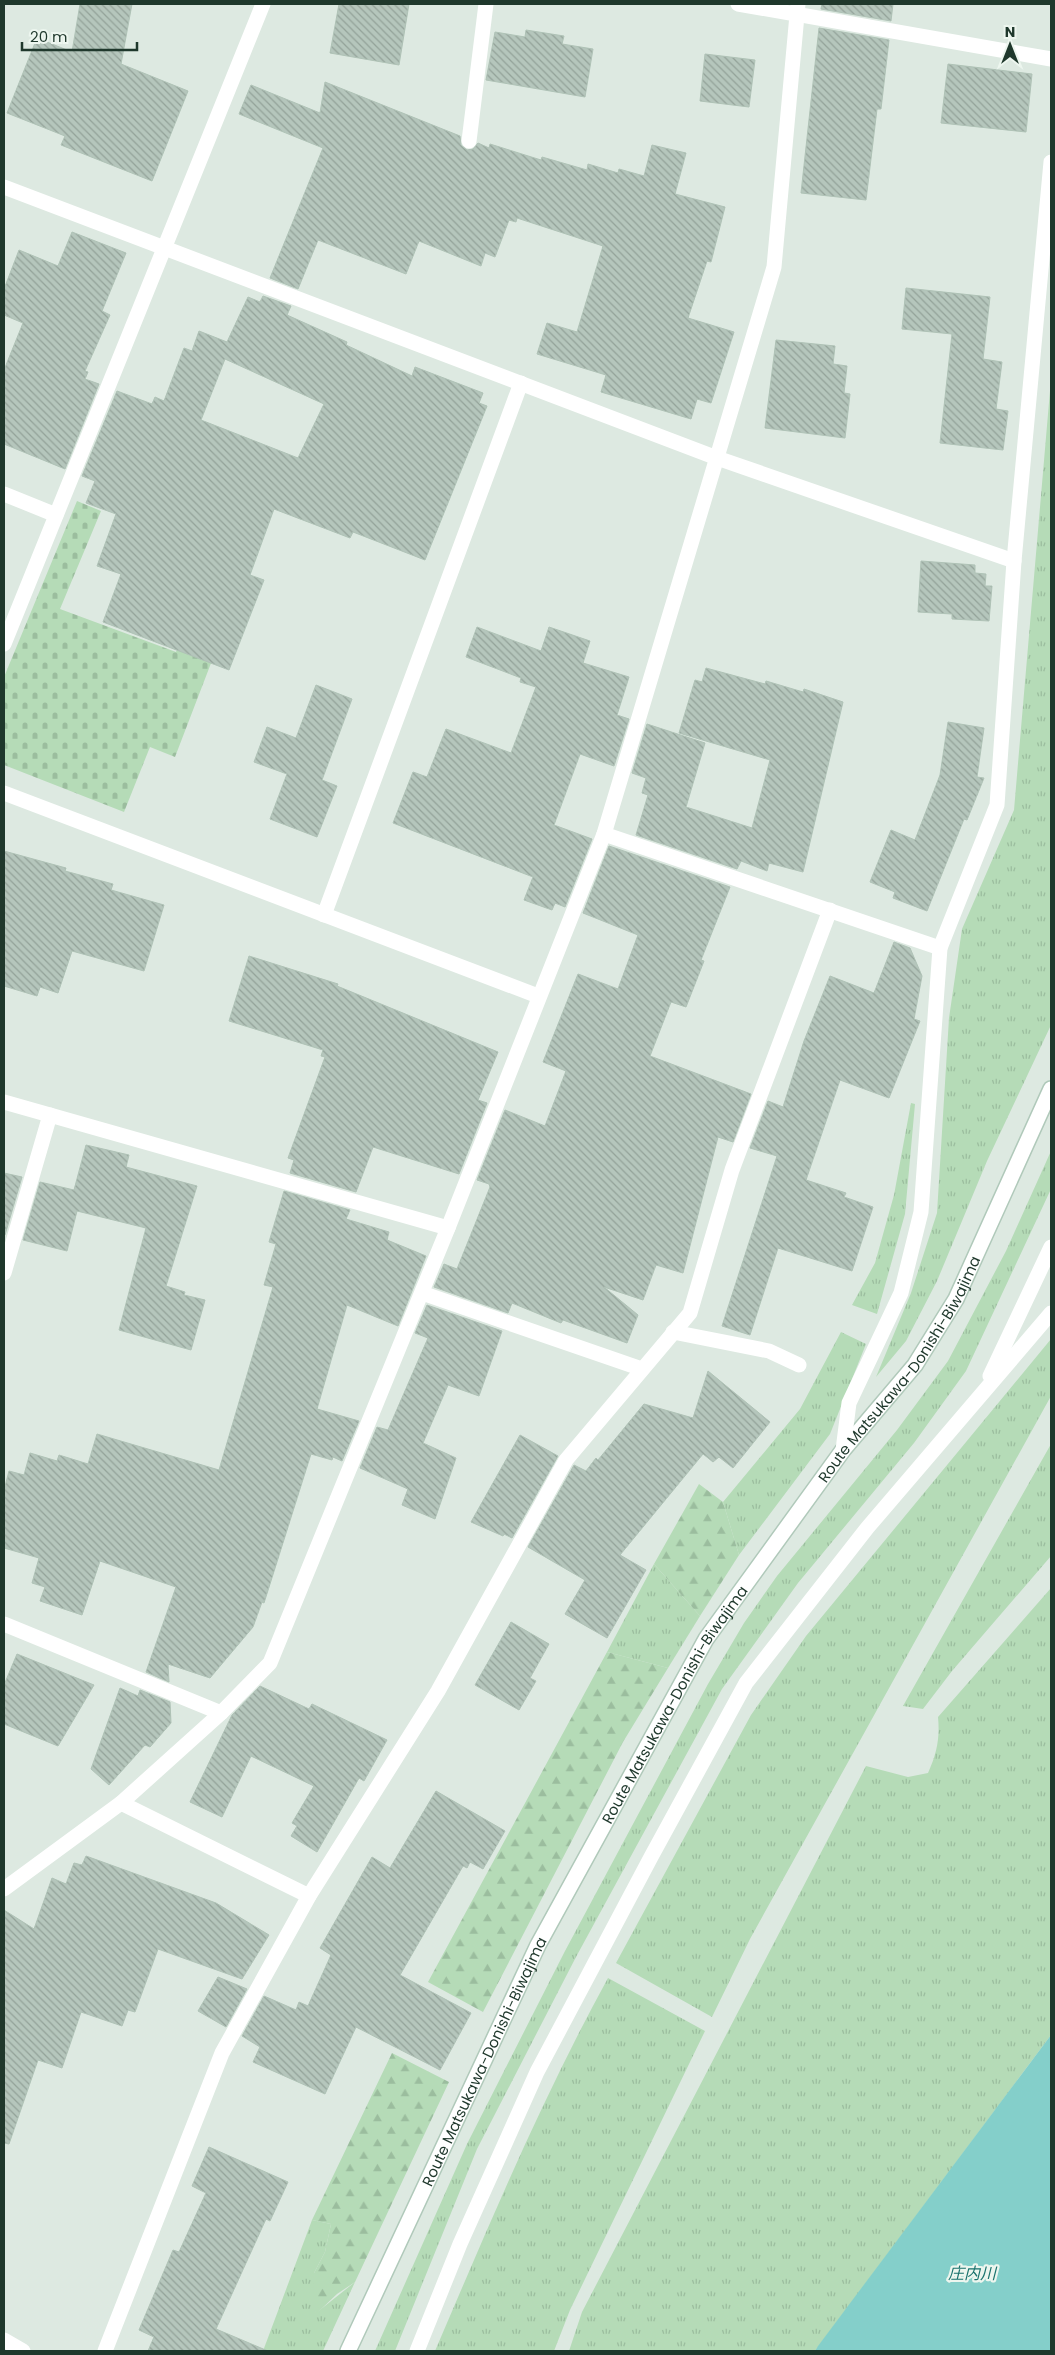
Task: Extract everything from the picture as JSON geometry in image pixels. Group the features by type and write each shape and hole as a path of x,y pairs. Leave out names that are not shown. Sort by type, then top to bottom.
{"street":[{"path":"4,644 263,4"},
{"path":"469,141 486,4"},
{"path":"738,4 798,9 1051,59"},
{"path":"4,1888 121,1803 221,1713 270,1663 422,1293 538,996 604,834 774,267 798,9"},
{"path":"843,1450 849,1403 901,1293 921,1212 940,948 998,805 1014,561 1051,162"},
{"path":"4,187 717,458 1014,561"},
{"path":"324,915 521,383"},
{"path":"4,494 56,515"},
{"path":"4,793 538,996"},
{"path":"604,834 940,948"},
{"path":"105,2351 222,2053 309,1896 438,1691 566,1460 690,1313 732,1170 830,910"},
{"name":"Route Matsukawa-Donishi-Biwajima","path":"348,2351 538,1945 701,1648 843,1450 915,1366 956,1298 1051,1089"},
{"path":"4,1102 448,1228"},
{"path":"4,1272 50,1115"},
{"path":"981,1395 1051,1247"},
{"path":"422,1293 642,1369"},
{"path":"418,2351 460,2244 537,2072 651,1857 746,1684 868,1527 1051,1313"},
{"path":"673,1332 769,1351 799,1365"},
{"path":"4,1624 221,1713"},
{"path":"121,1803 309,1896"},
{"path":"4,2340 22,2351"}],"green space":[{"path":"1051,379 1051,1025 987,1161 937,1281 906,1341 876,1377 911,1293 937,1213 949,1018 962,929 1014,810"},
{"path":"77,501 101,511 60,609 176,652 179,645 213,658 175,757 150,747 124,812 4,765 4,677"},
{"path":"911,1103 915,1104 905,1214 877,1314 852,1305 875,1263 894,1195"},
{"path":"1051,1151 1051,1189 966,1371 914,1443 798,1583 722,1689 576,1957 477,2149 395,2351 375,2351 467,2144 565,1951 708,1684 744,1623 777,1576 897,1430 948,1361 1006,1251"},
{"path":"841,1332 866,1344 830,1434 739,1555 723,1502 800,1409"},
{"path":"1051,1339 1051,1396 750,1939 712,2017 616,1963 751,1715 806,1636"},
{"path":"1051,1444 1051,1556 952,1671 923,1709 903,1706"},
{"path":"699,1484 723,1502 739,1555 700,1616 654,1564"},
{"path":"654,1564 700,1616 668,1668 607,1652"},
{"path":"1051,1588 1051,2035 815,2351 569,2351 582,2312 866,1766 908,1777 928,1773 937,1745 939,1732 938,1717"},
{"path":"607,1652 668,1668 623,1742 483,2012 428,1982"},
{"path":"608,1978 705,2031 570,2310 554,2351 435,2351 538,2116"},
{"path":"392,2053 449,2082 355,2282 337,2294 316,2314 313,2303 314,2273 325,2252 331,2224 312,2220"},
{"path":"312,2220 331,2224 325,2252 314,2273 316,2313 355,2282 323,2351 263,2351"}],"water":[{"name":"庄内川","path":"1051,2035 1051,2351 815,2351 818,2346"}],"building":[{"path":"80,4 132,4 121,64 188,91 152,181 61,145 65,136 7,113 37,38 72,52"},
{"path":"339,4 409,4 399,65 330,53"},
{"path":"822,4 893,4 891,21 821,9"},
{"path":"819,28 889,40 881,109 877,109 866,200 801,193"},
{"path":"526,30 564,36 562,44 593,49 585,97 486,80 495,32 525,37"},
{"path":"705,54 755,60 749,107 700,101"},
{"path":"948,64 1032,74 1026,132 941,123"},
{"path":"325,82 460,136 461,145 467,150 473,149 478,143 489,148 490,144 541,160 542,157 587,170 588,164 618,173 619,169 644,176 652,145 686,153 675,194 725,207 711,262 707,261 688,318 734,332 711,403 697,399 691,419 601,392 606,375 537,354 547,323 577,332 603,246 517,218 516,222 509,220 495,257 485,253 481,266 419,241 406,274 318,240 298,289 270,278 323,148 239,114 251,85 320,113"},
{"path":"72,232 126,253 102,311 110,315 85,371 88,372 85,379 99,384 65,469 4,444 4,370 23,323 4,315 4,289 19,250 58,266"},
{"path":"906,288 990,297 983,359 1002,362 996,409 1008,411 1003,450 940,443 952,334 902,329"},
{"path":"263,296 291,306 287,315 347,342 346,345 412,376 415,367 483,393 479,403 487,406 425,560 353,532 350,538 274,509 250,575 264,580 229,670 103,622 121,574 97,566 116,514 86,503 95,481 82,476 117,391 152,404 155,397 164,401 184,348 192,351 199,331 227,342 248,297 260,302","holes":["225,359 324,404 298,458 201,420"]},
{"path":"776,340 835,346 833,364 847,366 844,393 850,394 845,438 765,428"},
{"path":"921,561 975,565 975,573 986,574 985,586 992,586 989,621 952,619 952,614 918,612"},
{"path":"477,627 541,651 549,627 590,641 583,663 629,677 617,715 629,719 614,766 580,754 554,825 592,839 565,907 555,903 552,910 524,900 533,877 393,823 413,772 427,777 446,729 511,753 536,687 520,682 521,678 466,657"},
{"path":"706,668 765,684 766,681 803,692 804,689 843,702 803,872 769,863 767,871 741,861 737,869 636,835 648,795 642,793 646,778 632,773 647,724 705,743 686,807 752,828 770,760 679,733 695,680 702,682"},
{"path":"316,685 352,699 322,780 337,786 317,837 270,819 287,774 254,762 267,727 296,738"},
{"path":"948,722 984,728 977,777 984,778 967,820 964,819 927,911 893,898 895,892 870,882 891,830 915,840 940,775"},
{"path":"609,846 730,887 701,960 704,961 686,1007 671,1002 650,1056 751,1094 733,1142 718,1137 683,1273 656,1265 643,1300 604,1287 638,1315 627,1343 563,1320 561,1323 512,1303 508,1313 434,1287 444,1264 457,1269 490,1187 489,1184 477,1180 505,1110 545,1126 566,1071 543,1062 578,974 618,989 638,935 583,913"},
{"path":"4,851 66,868 65,871 113,884 111,890 164,905 144,971 72,951 58,993 40,987 37,996 4,986"},
{"path":"894,942 910,948 922,976 914,1019 920,1021 889,1098 840,1080 806,1180 846,1193 844,1197 873,1207 852,1271 778,1248 750,1335 722,1326 777,1156 750,1148 768,1101 783,1107 804,1041 830,976 874,993"},
{"path":"249,956 338,984 337,986 498,1052 478,1100 487,1103 459,1174 373,1147 356,1192 290,1173 294,1160 288,1158 325,1057 321,1056 323,1050 229,1021"},
{"path":"86,1145 129,1155 126,1167 197,1186 166,1286 185,1292 184,1295 205,1300 191,1350 119,1330 146,1228 77,1211 67,1251 23,1240 40,1182 74,1190"},
{"path":"4,1173 22,1177 5,1235 4,1235"},
{"path":"284,1191 350,1210 346,1219 389,1232 387,1240 426,1256 398,1326 347,1305 317,1409 359,1421 342,1461 333,1457 332,1460 311,1454 264,1603 262,1602 253,1627 210,1678 168,1664 169,1682 146,1672 176,1587 100,1561 82,1615 40,1601 45,1587 32,1583 39,1558 4,1548 4,1490 9,1471 24,1475 30,1453 57,1461 59,1455 88,1464 97,1434 219,1470 273,1287 264,1285 276,1244 269,1242"},
{"path":"427,1305 502,1331 479,1396 448,1385 423,1443 456,1458 435,1519 402,1505 408,1489 360,1468 377,1427 388,1430 428,1338 415,1333"},
{"path":"708,1371 770,1422 733,1468 719,1457 713,1462 703,1454 620,1555 646,1570 607,1638 565,1614 585,1580 528,1547 574,1465 586,1471 596,1458 598,1460 644,1404 693,1418"},
{"path":"520,1435 558,1456 512,1538 471,1522"},
{"path":"511,1622 549,1644 530,1678 536,1681 519,1710 475,1685"},
{"path":"17,1654 94,1685 58,1746 4,1724 4,1685"},
{"path":"260,1686 309,1709 312,1704 387,1740 364,1781 359,1778 317,1852 291,1836 297,1826 292,1823 314,1786 251,1756 222,1817 190,1802 232,1715"},
{"path":"120,1688 138,1696 140,1690 170,1702 171,1723 150,1747 145,1745 109,1785 91,1769"},
{"path":"436,1791 505,1831 483,1869 470,1862 467,1868 463,1866 400,1975 471,2013 440,2070 356,2027 325,2094 253,2062 260,2047 242,2036 264,1996 296,2010 299,2002 308,2006 331,1955 320,1948 372,1857 390,1868"},
{"path":"86,1856 216,1903 269,1935 242,1979 158,1949 135,2012 128,2010 122,2026 81,2012 62,2068 38,2060 9,2144 4,2143 4,1910 34,1929 52,1878 66,1884 74,1863 82,1865"},
{"path":"218,1977 247,1989 226,2027 198,2011"},
{"path":"209,2147 288,2182 270,2221 266,2219 216,2329 268,2351 148,2351 154,2337 139,2330 173,2250 179,2252 206,2193 192,2186"}]}
